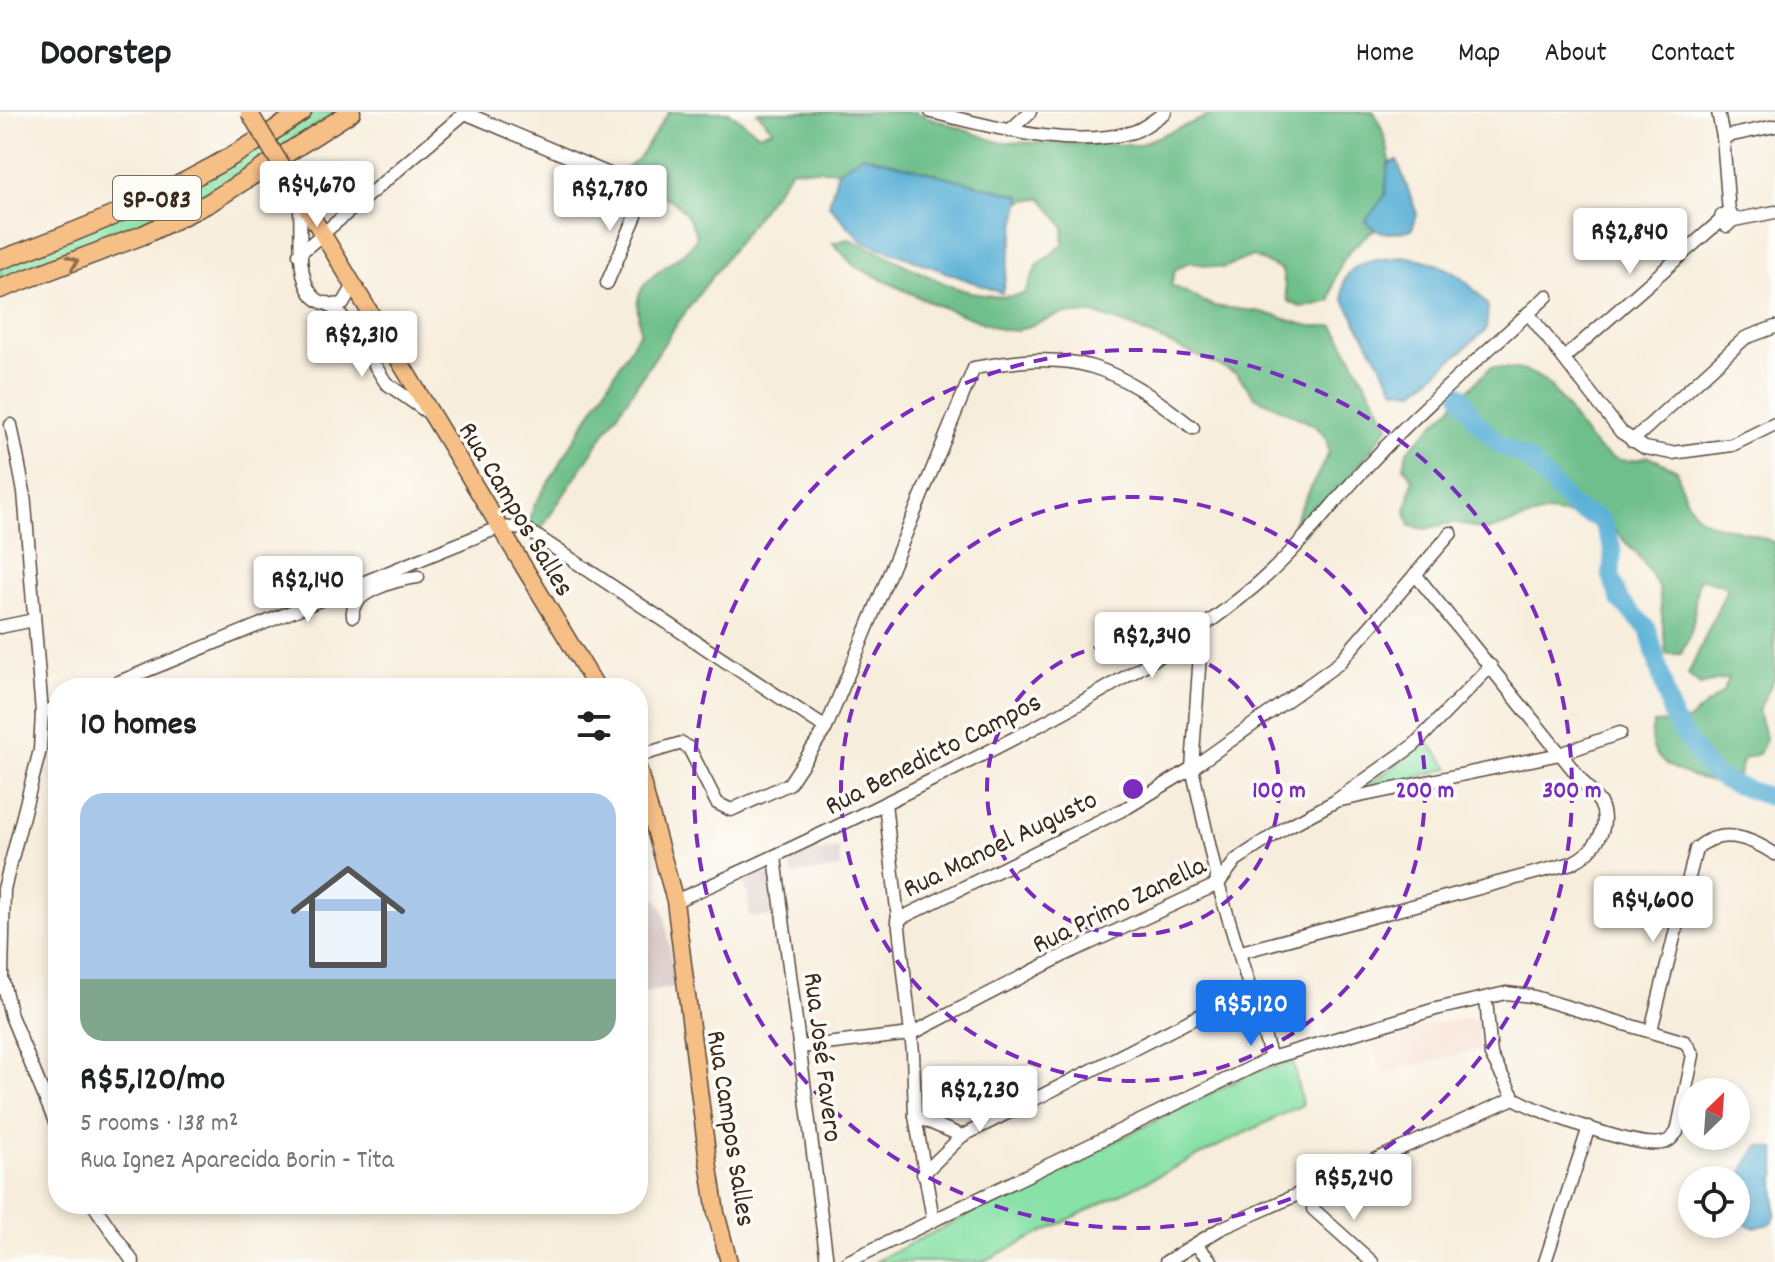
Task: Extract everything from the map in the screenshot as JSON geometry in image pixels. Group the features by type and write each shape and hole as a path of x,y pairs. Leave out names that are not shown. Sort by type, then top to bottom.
{"highway":[{"name":"SP-083","path":"0,260 104,222 173,191 255,144 302,112"},
{"name":"SP-083","path":"0,289 143,235 209,203 351,112"}],"main road":[{"name":"Rua Campos Salles","path":"249,112 591,678"},
{"name":"Rua Campos Salles","path":"648,804 675,901 708,1161 729,1262"},
{"path":"722,1235 739,1262"}],"street":[{"path":"299,254 465,112 644,187 647,194 607,283"},
{"path":"931,112 1047,137 1132,132 1165,112"},
{"path":"1009,131 1030,112"},
{"path":"1718,112 1723,137 1728,218"},
{"path":"1723,137 1775,126"},
{"path":"297,192 303,225 299,254 301,276 347,321 386,383 431,414"},
{"path":"1564,358 1728,218 1775,212"},
{"path":"299,254 316,247 333,255"},
{"path":"328,303 343,304 353,287"},
{"name":"Rua Benedicto Campos","path":"675,901 775,857 1091,697 1202,625 1254,588 1297,548 1368,465 1436,395 1547,296"},
{"path":"1528,313 1632,441 1659,452 1685,453 1732,445 1775,424"},
{"path":"1632,441 1745,338 1775,327"},
{"path":"648,753 682,743 689,748 717,803 731,810 789,784 826,728 974,368 1018,360 1075,362 1109,371 1140,386 1193,428"},
{"path":"11,425 24,492 42,713 40,750 3,884 2,978 11,1016 48,1105"},
{"path":"129,678 500,527 526,529 826,728"},
{"name":"Rua Manoel Augusto","path":"897,920 1128,807 1192,768 1338,664 1451,533"},
{"path":"1241,952 1584,857 1600,837 1605,813 1415,574"},
{"path":"353,616 353,607 358,598 418,577"},
{"path":"0,627 34,620"},
{"path":"1202,625 1192,768 1218,884 1271,1058"},
{"name":"Rua Primo Zanella","path":"800,1047 911,1034 1064,955 1218,884 1236,860 1285,828 1334,802 1414,745 1491,666"},
{"path":"42,713 48,711"},
{"path":"1334,802 1560,754 1620,733"},
{"path":"885,803 911,1034 915,1116 933,1219"},
{"path":"1651,1030 1696,849 1710,839 1736,836 1775,854"},
{"name":"Rua José Favero","path":"775,857 827,1262"},
{"path":"923,1174 962,1136 1250,990"},
{"path":"847,1262 1271,1058 1436,1009 1486,999 1517,993 1685,1042 1693,1055 1677,1132 1668,1141 1638,1141 1589,1127 1514,1098 1491,1055 1486,999"},
{"path":"1166,1262 1220,1229 1514,1098"},
{"path":"915,1116 962,1136"},
{"path":"1545,1262 1589,1127"},
{"path":"1313,1209 1372,1262"},
{"path":"102,1214 133,1262"},
{"path":"1196,1245 1212,1262"}],"shaded area":[{"path":"838,848 841,868 792,875 790,860 815,849 817,852"},
{"path":"648,869 656,898 664,910 675,987 648,992"},
{"path":"764,872 776,879 780,916 750,917 747,892 741,882"},
{"path":"1470,1017 1478,1022 1480,1050 1381,1073 1371,1036"}],"green space":[{"path":"313,112 337,112 184,209 0,282 0,266 277,136"},
{"path":"669,112 729,112 759,134 773,130 757,112 915,112 998,142 1138,145 1218,112 1374,112 1389,153 1387,210 1383,225 1362,239 1346,256 1336,277 1331,301 1302,308 1288,301 1282,270 1252,256 1223,268 1189,262 1175,270 1171,285 1213,306 1262,312 1309,326 1334,326 1389,425 1334,500 1303,534 1293,523 1329,452 1326,438 1316,426 1255,397 1236,373 1096,314 1061,314 1016,331 1000,329 931,303 854,266 833,243 848,239 934,279 979,294 1002,297 1024,294 1037,266 1063,244 1064,227 1042,198 1026,200 1006,210 859,171 792,169 679,321 539,532 529,521 534,506 640,332 638,304 641,290 655,274 691,246 697,237 684,212 664,196 645,192 635,205 619,206 607,196 610,180 638,159"},
{"path":"1491,367 1522,370 1540,378 1598,449 1612,458 1629,461 1648,456 1677,470 1683,492 1700,517 1775,543 1775,677 1758,711 1766,740 1759,754 1744,758 1739,774 1728,787 1673,768 1654,751 1651,739 1654,723 1687,721 1723,692 1729,678 1700,685 1688,675 1728,587 1700,578 1688,639 1681,654 1666,654 1659,588 1642,560 1610,525 1592,517 1547,512 1487,531 1455,522 1425,529 1410,526 1406,511 1413,480 1404,467 1407,451"},
{"path":"1427,741 1450,768 1373,789 1366,787"},
{"path":"1293,1062 1302,1105 982,1262 874,1262 1253,1072"}],"water":[{"path":"862,155 1021,196 1002,293 862,241 829,205 838,171"},
{"path":"1397,160 1417,214 1412,229 1387,233 1366,221 1385,195 1388,164"},
{"path":"1407,257 1432,262 1453,272 1472,287 1488,306 1486,330 1415,391 1395,389 1344,300 1343,287 1346,277 1362,264"},
{"path":"1760,1146 1775,1149 1775,1216 1771,1223 1755,1228 1750,1226 1750,1166 1746,1166"}],"waterway":[{"path":"1460,394 1475,420 1500,445 1529,460 1575,509 1601,520 1613,549 1611,576 1620,601 1648,629 1673,719 1708,769 1727,782 1775,799"}]}
